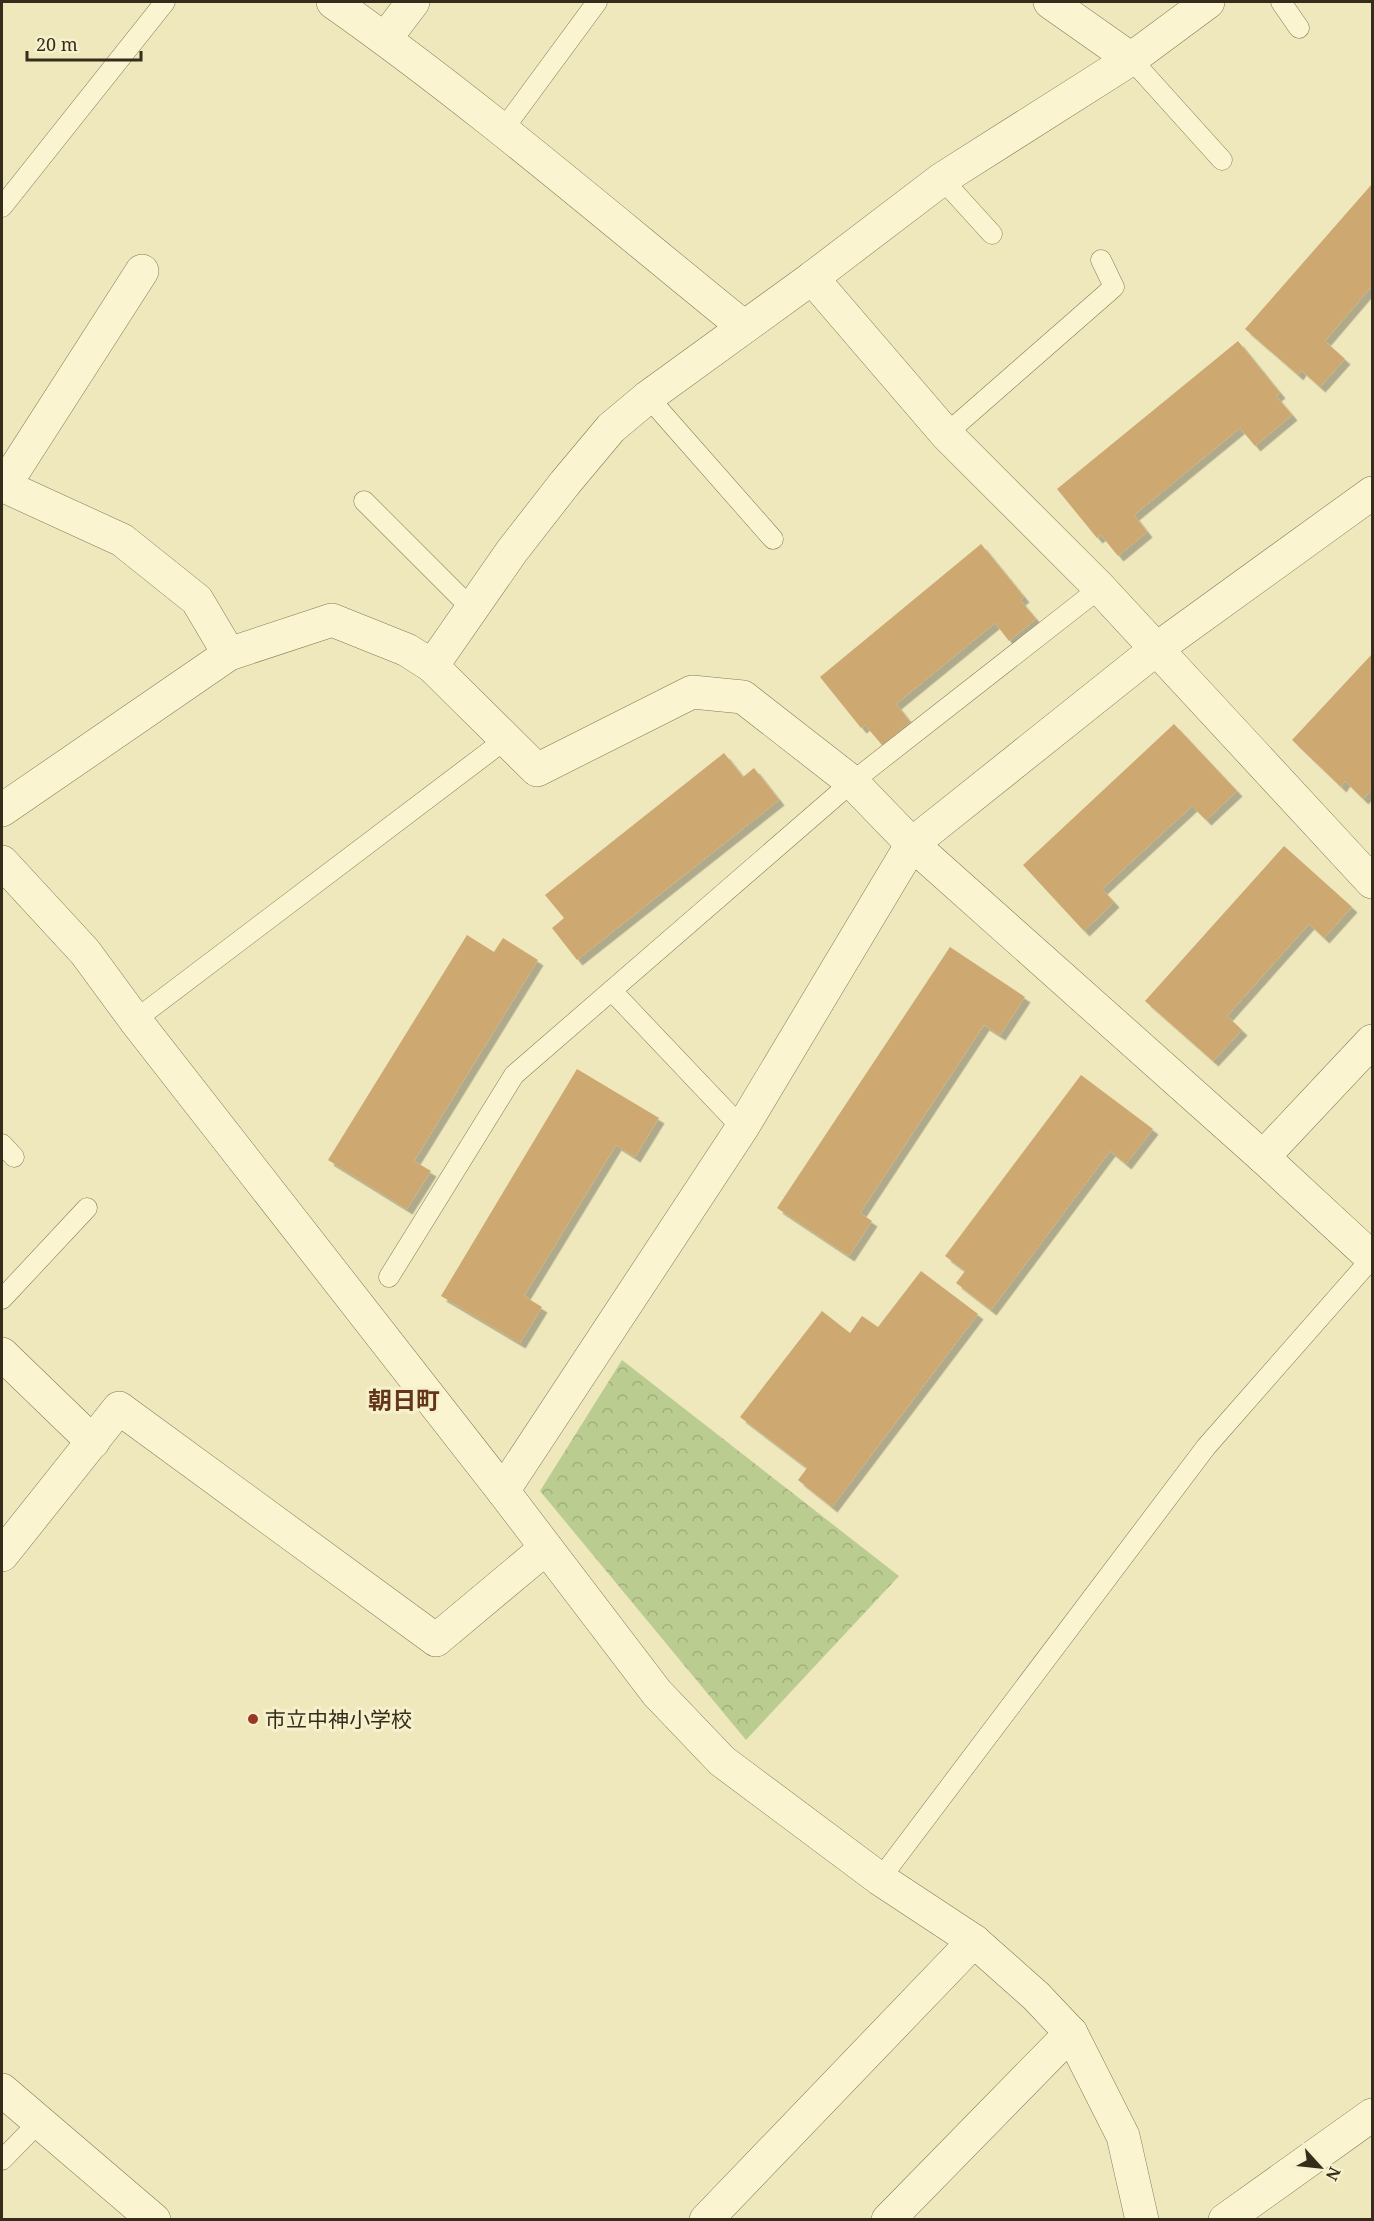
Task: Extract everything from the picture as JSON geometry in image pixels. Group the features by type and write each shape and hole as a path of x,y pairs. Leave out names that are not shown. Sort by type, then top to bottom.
{"street":[{"path":"333,2 385,39 502,131 744,327"},
{"path":"385,39 413,2"},
{"path":"1050,2 1131,59"},
{"path":"432,666 512,551 611,428 648,397 812,278 942,179 1131,59 1208,2"},
{"path":"142,271 4,486 122,540 197,600 229,654"},
{"path":"812,278 946,434 1100,588 1372,882"},
{"path":"503,1491 742,1128 912,844 1155,650 1372,493"},
{"path":"2,810 229,654 332,620 407,650 432,666 537,770 692,692 743,697 852,782 912,844 1263,1156 1372,1258"},
{"path":"2,862 85,952 135,1020 503,1491 657,1694 722,1761 880,1879 974,1941 1036,1995 1071,2033 1123,2136 1142,2220"},
{"path":"1263,1156 1372,1041"},
{"path":"2,1354 93,1442"},
{"path":"2,1555 119,1408 436,1640 546,1548"},
{"path":"706,2220 974,1941"},
{"path":"888,2220 1071,2033"},
{"path":"2,2090 154,2220"},
{"path":"1225,2220 1372,2115"}],"lane":[{"path":"2,207 165,2"},
{"path":"502,131 597,2"},
{"path":"1281,2 1299,28"},
{"path":"1131,59 1222,160"},
{"path":"942,179 992,234"},
{"path":"946,434 1114,287 1101,260"},
{"path":"648,397 773,539"},
{"path":"364,501 472,609"},
{"path":"389,1277 514,1075 852,782 1100,588"},
{"path":"135,1020 506,740"},
{"path":"612,992 742,1128"},
{"path":"2,1299 87,1208"},
{"path":"880,1879 1206,1447 1372,1258"},
{"path":"2,2160 38,2122"}],"green space":[{"path":"622,1360 899,1576 746,1740 540,1491"}],"building":[{"path":"1372,184 1372,286 1325,341 1345,359 1320,387 1301,370 1298,375 1245,329"},
{"path":"1238,341 1280,393 1276,396 1292,415 1255,446 1240,428 1134,515 1147,532 1118,556 1101,535 1097,538 1057,489"},
{"path":"981,544 1024,597 1020,600 1036,619 1009,641 995,623 896,704 910,722 882,745 865,725 861,728 820,677"},
{"path":"1372,654 1372,789 1363,799 1345,781 1341,787 1292,740"},
{"path":"1174,724 1237,791 1206,820 1192,806 1102,889 1114,902 1084,931 1023,865"},
{"path":"724,753 743,777 754,768 779,800 577,960 552,928 564,918 545,895"},
{"path":"1284,846 1352,907 1324,938 1309,924 1227,1016 1242,1030 1213,1061 1145,1001"},
{"path":"467,935 494,952 503,938 538,960 414,1161 431,1171 407,1209 328,1160"},
{"path":"950,947 1025,997 1000,1035 984,1025 860,1213 872,1221 849,1256 777,1208"},
{"path":"577,1069 659,1118 635,1157 616,1145 524,1296 542,1307 520,1343 441,1296"},
{"path":"1081,1075 1153,1129 1126,1164 1110,1151 991,1310 956,1283 965,1271 945,1256"},
{"path":"921,1271 978,1314 832,1507 798,1480 807,1468 740,1417 822,1311 850,1333 862,1316 878,1327"}],"place":[{"name":"市立中神小学校","path":"253,1719"}],"district":[{"name":"朝日町","path":"404,1399"}]}
